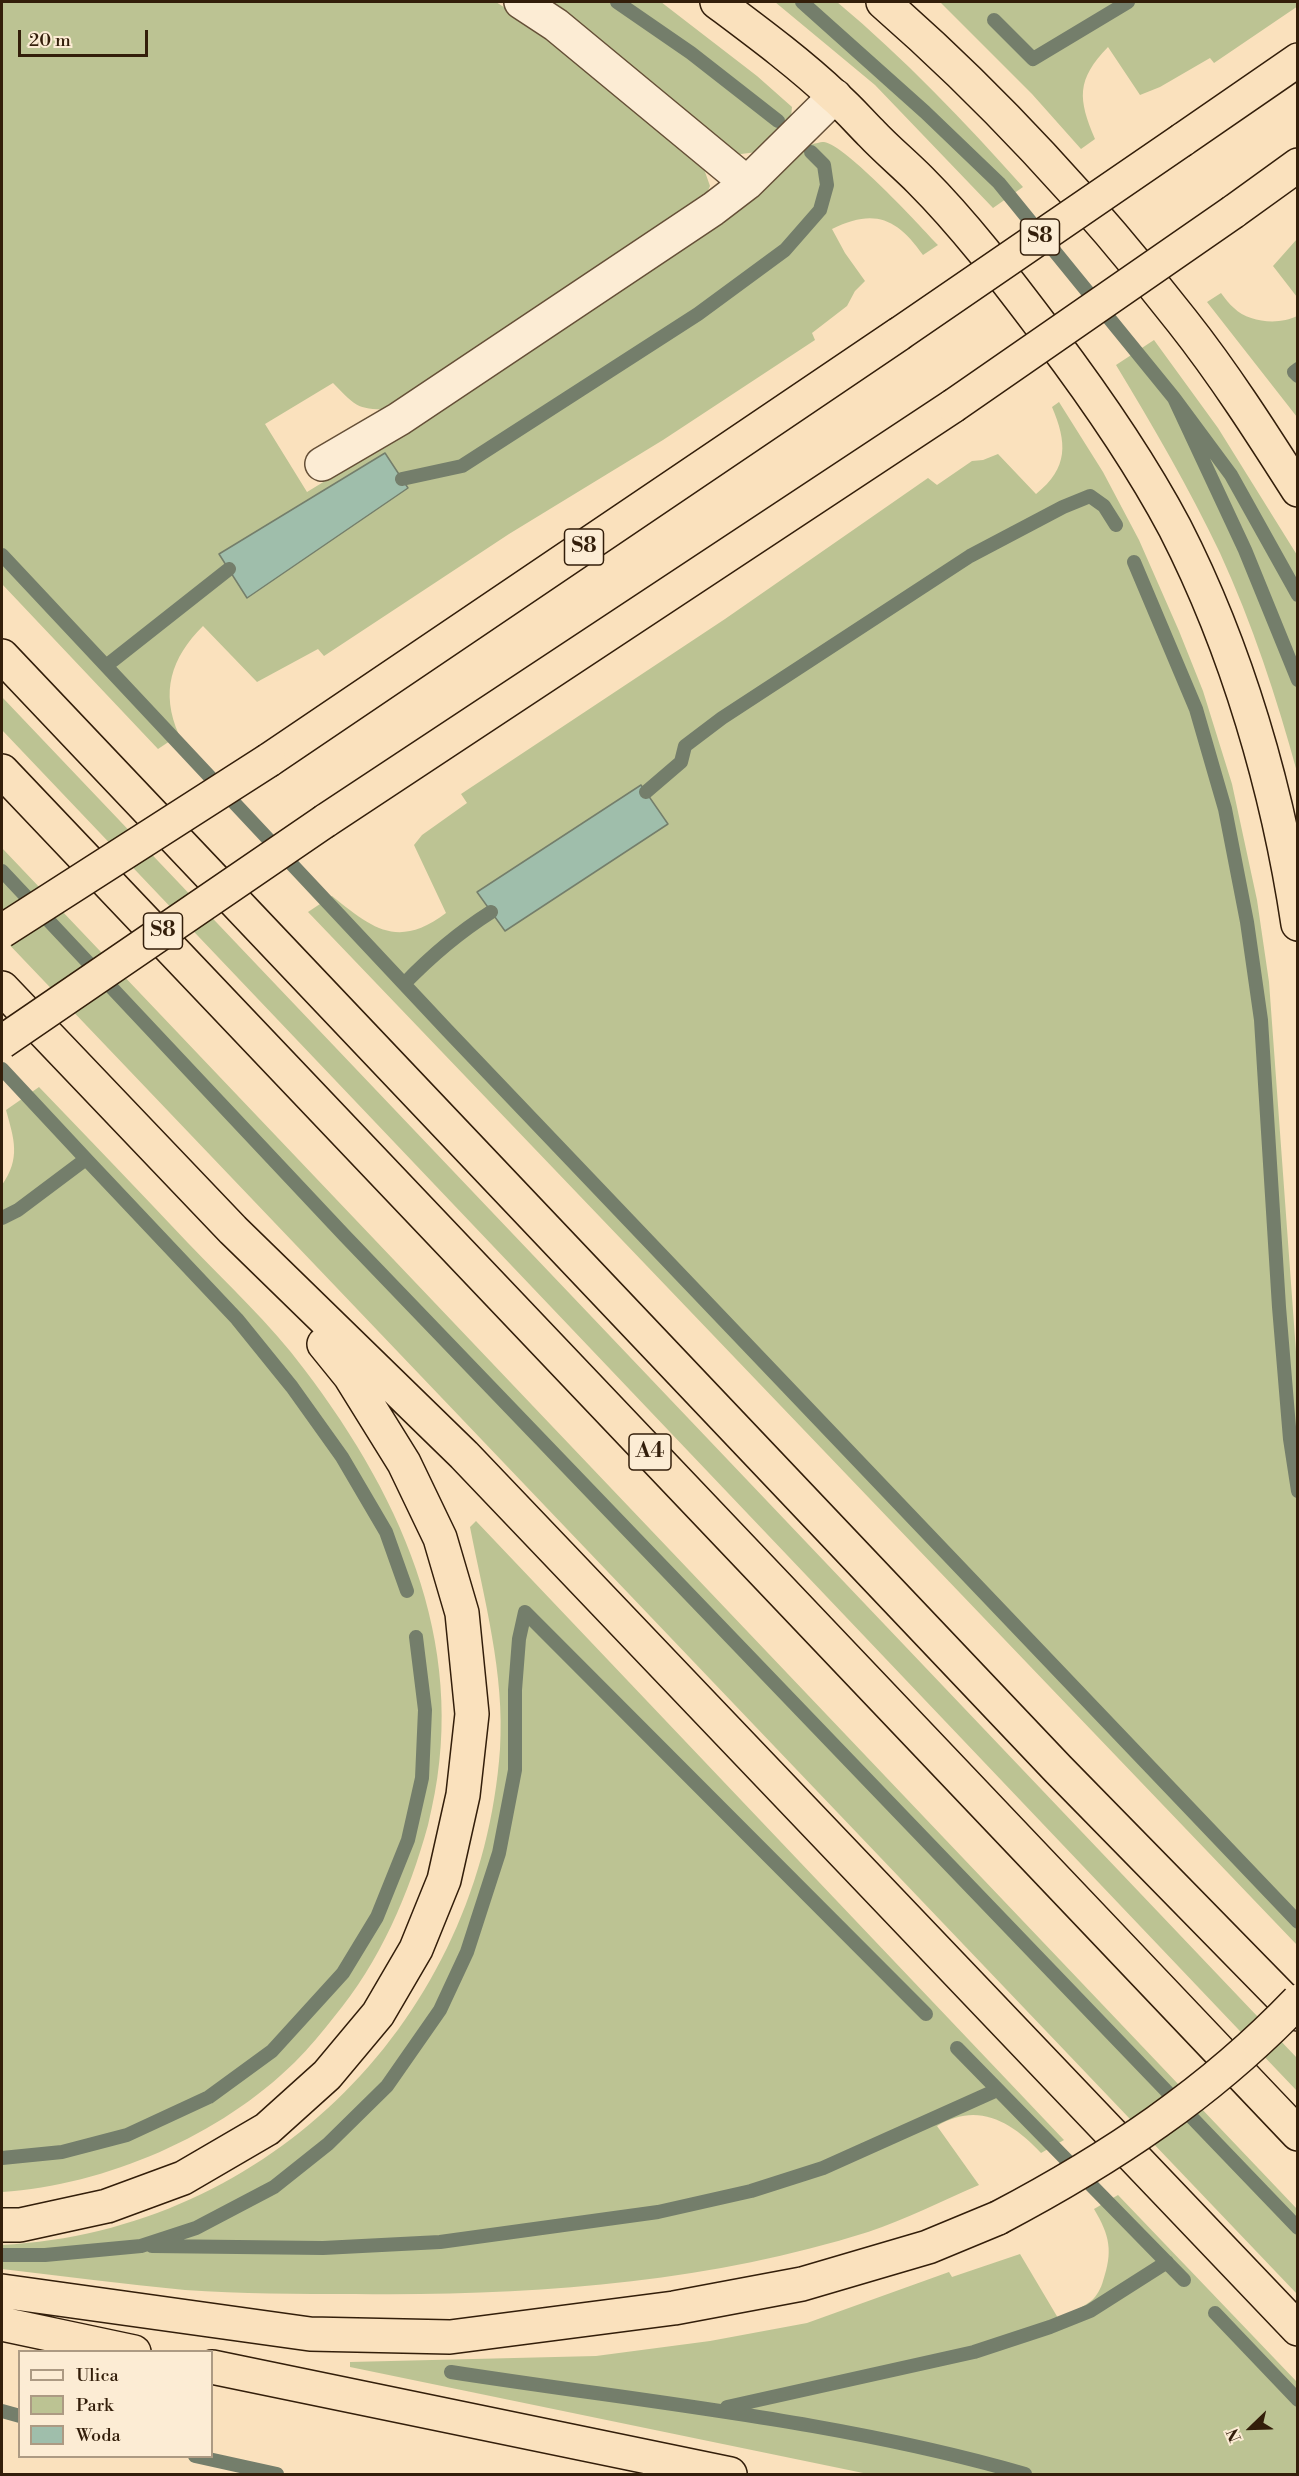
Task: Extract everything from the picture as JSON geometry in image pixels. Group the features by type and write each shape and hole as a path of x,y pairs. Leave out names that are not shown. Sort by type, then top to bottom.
{"highway":[{"path":"717,2 835,96 920,181 996,269 1090,390 1150,484 1196,572 1240,687 1256,737 1285,851 1298,924"},
{"path":"883,2 946,57 1035,148 1113,237 1182,321 1245,408 1298,490"},
{"name":"S8","path":"2,931 269,760 899,334 1298,60"},
{"name":"S8","path":"2,1042 325,821 953,406 1298,165"},
{"path":"2,656 1058,1769 1298,2014"},
{"name":"A4","path":"2,771 1298,2134"},
{"path":"2,988 232,1230 464,1455 1298,2329"},
{"path":"2,2226 20,2225 107,2206 183,2178 267,2128 327,2075 378,2014 416,1949 444,1880 461,1805 472,1714 462,1613 440,1538 404,1463 350,1376 232,1230"},
{"path":"2,2291 310,2334 450,2337 674,2308 802,2284 928,2247 998,2218 1095,2162 1174,2112 1233,2063 1298,2001"},
{"path":"2,2324 125,2350"},
{"path":"213,2367 730,2475"}],"lane":[{"path":"521,2 556,25 747,183"},
{"path":"322,464 399,419 713,209 747,183 835,96"}],"green space":[{"path":"2,2 496,2 548,36 690,154 704,169 710,186 704,200 394,410 359,406 333,383 265,424 307,492 407,431 810,145 824,142 849,157 938,245 923,255 904,232 884,220 872,218 860,219 832,229 845,253 865,281 855,291 847,306 812,333 815,340 663,440 509,534 324,656 318,649 257,682 203,626 183,650 172,676 170,704 179,735 158,749 2,584"},
{"path":"545,2 661,2 757,76 792,107 791,117 757,152 733,155"},
{"path":"775,2 837,2 933,91 1023,187 993,208 875,85"},
{"path":"940,2 1297,2 1298,6 1214,63 1210,58 1160,87 1140,95 1108,47 1085,80 1083,101 1095,139 1081,149 1032,94"},
{"path":"1297,239 1297,297 1273,266"},
{"path":"1221,293 1230,305 1248,317 1265,321 1282,321 1297,316 1297,417 1207,302"},
{"path":"1154,340 1218,428 1297,555 1297,772 1263,661 1220,553 1144,411 1116,365"},
{"path":"1059,402 1103,472 1139,540 1203,691 1232,784 1257,900 1269,982 1298,1379 1297,1945 308,912 332,896 373,925 400,932 429,924 446,913 414,845 422,835 467,803 461,794 725,619 928,478 937,485 972,461 983,460 998,454 1036,494 1055,474 1060,464 1062,443 1052,407"},
{"path":"2,697 1297,2058 1297,2091 2,730"},
{"path":"2,848 1297,2209 1297,2294 2,937"},
{"path":"39,1087 277,1336 304,1369 340,1420 373,1473 400,1527 421,1583 435,1641 442,1701 439,1762 428,1825 402,1902 379,1950 350,1996 295,2062 265,2089 232,2113 197,2134 159,2152 81,2179 2,2192 2,1185 14,1157 13,1139 6,1110"},
{"path":"476,1521 1064,2140 1041,2153 1018,2132 994,2118 966,2115 952,2119 937,2126 979,2185 882,2227 806,2250 679,2275 614,2283 549,2289 420,2294 248,2293 185,2290 2,2269 2,2245 100,2231 191,2199 273,2153 345,2092 405,2020 452,1938 484,1847 500,1749 501,1721 496,1665 470,1527"},
{"path":"1118,2195 1297,2382 1297,2474 868,2474 350,2367 350,2362 596,2356 710,2341 807,2323 949,2272 952,2277 1020,2254 1058,2318 1087,2304 1100,2289 1109,2252 1104,2227 1094,2209"}],"water":[{"path":"385,453 408,488 247,598 219,554"},
{"path":"641,785 668,824 505,931 477,892"}],"waterway":[{"path":"617,2 691,53 778,121"},
{"path":"802,2 925,112 999,183 1174,398"},
{"path":"994,20 1033,59 1128,2"},
{"path":"402,479 462,466 698,314 785,250 820,210 827,185 824,165 811,152"},
{"path":"1298,369 1294,372 1298,376"},
{"path":"1298,595 1231,475 1174,398 1245,550 1298,680"},
{"path":"646,792 681,762 685,746 722,718 970,556 1063,507 1090,496 1104,506 1116,525"},
{"path":"2,555 448,1031 1298,1922"},
{"path":"1134,562 1196,709 1225,809 1247,922 1261,1020 1279,1307 1290,1439 1298,1491"},
{"path":"106,666 229,569"},
{"path":"2,871 345,1236 1298,2228"},
{"path":"404,984 445,945 491,912"},
{"path":"2,1069 86,1159 18,1210 2,1218"},
{"path":"86,1159 237,1319 292,1387 342,1457 386,1532 407,1591"},
{"path":"2,2255 45,2255 141,2246 196,2228 274,2187 328,2144 387,2086 440,2010 467,1952 499,1853 515,1770 515,1690 519,1639 525,1612 926,2014"},
{"path":"2,2158 62,2152 127,2135 209,2097 272,2051 343,1973 377,1917 408,1840 422,1778 425,1710 416,1637"},
{"path":"957,2048 1184,2280"},
{"path":"152,2246 323,2248 440,2242 658,2212 751,2191 823,2168 997,2090"},
{"path":"727,2407 974,2352 1050,2327 1090,2311 1167,2262"},
{"path":"1215,2313 1298,2400"},
{"path":"451,2372 812,2426 955,2455 1025,2474"},
{"path":"2,2411 18,2415"},
{"path":"204,2458 277,2474"}]}
